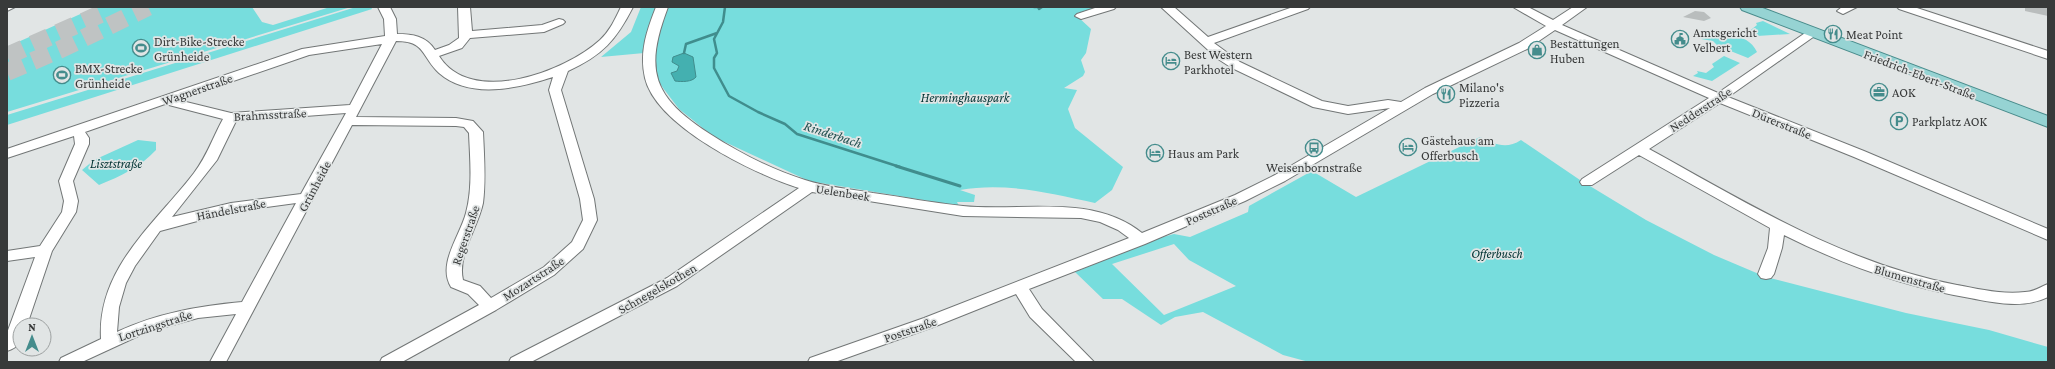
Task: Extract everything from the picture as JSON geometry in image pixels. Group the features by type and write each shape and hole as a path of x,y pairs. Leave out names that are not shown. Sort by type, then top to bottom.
{"main road":[{"name":"Friedrich-Ebert-Straße","path":"1747,7 1812,34 2048,122"}],"street":[{"name":"Grünheide","path":"218,362 307,198 391,38 393,26 390,15 384,7"},
{"path":"433,54 458,45 463,41 466,35 464,7"},
{"name":"Wagnerstraße","path":"7,154 306,52 402,36 416,39 427,46 442,69 460,80 478,84 525,82 562,70 592,53 615,31 627,7"},
{"name":"Uelenbeek","path":"662,7 651,34 649,55 650,79 659,97 674,114 703,137 775,175 810,187 964,212 1071,211 1116,223 1134,232 1140,240"},
{"path":"1081,16 1110,7"},
{"path":"1167,7 1222,56 1236,65 1318,104 1348,110 1388,104 1402,106"},
{"path":"1206,42 1304,7"},
{"name":"Dürerstraße","path":"1518,7 1555,26 1719,98 1859,154 2048,235"},
{"name":"Poststraße","path":"816,362 930,322 1225,205 1280,178 1402,106 1490,61 1523,46 1555,26 1581,7"},
{"path":"1903,7 2048,55"},
{"path":"466,35 544,28 559,22"},
{"name":"Nedderstraße","path":"1587,182 1719,98 1812,34"},
{"name":"Mozartstraße","path":"388,362 490,306 549,271 561,262 578,245 590,220 587,199 556,94 556,82 562,70"},
{"name":"Brahmsstraße","path":"162,100 231,117 355,108"},
{"path":"109,341 109,314 118,282 142,245 211,160 231,117"},
{"name":"Regerstraße","path":"348,121 456,122 468,124 476,132 477,198 470,225 454,262 453,273 456,283 474,290 490,306"},
{"path":"7,345 10,342 28,302 45,251 69,212 71,200 66,182 82,144 82,138 77,129"},
{"name":"Blumenstraße","path":"1639,149 1778,225 1834,253 1870,267 1945,288 1998,298 2032,297 2048,290"},
{"name":"Schnegelskothen","path":"517,362 572,332 610,315 672,282 810,187"},
{"name":"Händelstraße","path":"157,227 225,207 307,198"},
{"path":"1766,274 1775,248 1778,225"},
{"path":"7,256 45,251"},
{"path":"1020,287 1036,313 1086,362"},
{"name":"Lortzingstraße","path":"67,362 109,341 142,327 198,312 248,307"}],"green space":[{"path":"96,7 252,7 262,22 273,25 330,7 351,7 7,112 7,47"},
{"path":"356,7 371,7 372,9 7,125 7,115"},
{"name":"Herminghauspark","path":"641,7 1104,7 1077,16 1091,29 1086,53 1081,60 1085,72 1083,76 1064,88 1077,90 1068,109 1075,128 1123,167 1112,190 1095,203 1044,192 994,187 960,190 975,195 974,202 957,202 959,206 809,181 714,137 679,109 655,76 655,52 601,57 631,32"},
{"path":"1763,21 1790,34 1757,36 1747,33 1757,25 1756,23"},
{"path":"1696,35 1739,37 1752,45 1757,52 1748,58 1728,50 1723,51 1713,41 1701,39"},
{"path":"1724,56 1740,63 1712,81 1693,76 1698,73 1697,71 1706,73 1714,67 1712,64"},
{"name":"Offerbusch","path":"1480,137 1500,145 1510,145 1521,140 1580,180 1646,220 1714,255 1766,277 1906,313 1989,330 2048,347 2048,362 1309,362 1283,355 1203,312 1175,317 1161,325 1122,299 1103,299 1075,272 1159,238 1174,234 1190,237 1248,212 1249,206 1312,171 1356,197","holes":["1174,244 1189,260 1236,286 1164,315 1112,264"]},
{"name":"Lisztstraße","path":"138,140 156,142 156,150 137,166 99,185 82,170 94,160"}],"shaded area":[{"path":"684,53 693,57 696,77 689,81 675,81 671,73 677,71 679,66 672,62 673,57"}],"building":[{"path":"2025,7 2048,7 2048,16 2025,11"},
{"path":"1695,11 1704,12 1711,18 1704,21 1683,17"}],"waterway":[{"name":"Rinderbach","path":"725,7 723,22 714,39 717,53 714,58 714,68 729,96 758,112 785,124 797,134 900,167"},
{"path":"1034,7 1038,7 1039,9 1042,7"},
{"path":"684,53 686,44 717,33"},
{"name":"Rinderbach","path":"896,166 960,186"}],"tunnel":[{"path":"7,72 59,50 148,7"},
{"path":"7,56 105,12"}],"place":[{"name":"Meat Point","path":"1833,34"},
{"name":"Amtsgericht Velbert","path":"1680,39"},
{"name":"Dirt-Bike-Strecke Grünheide","path":"141,48"},
{"name":"Bestattungen Huben","path":"1537,50"},
{"name":"Best Western Parkhotel","path":"1171,61"},
{"name":"BMX-Strecke Grünheide","path":"62,75"},
{"name":"AOK","path":"1879,92"},
{"name":"Milano's Pizzeria","path":"1446,94"},
{"name":"Parkplatz AOK","path":"1899,121"},
{"name":"Gästehaus am Offerbusch","path":"1408,147"},
{"name":"Weisenbornstraße","path":"1314,148"},
{"name":"Haus am Park","path":"1155,153"}]}
